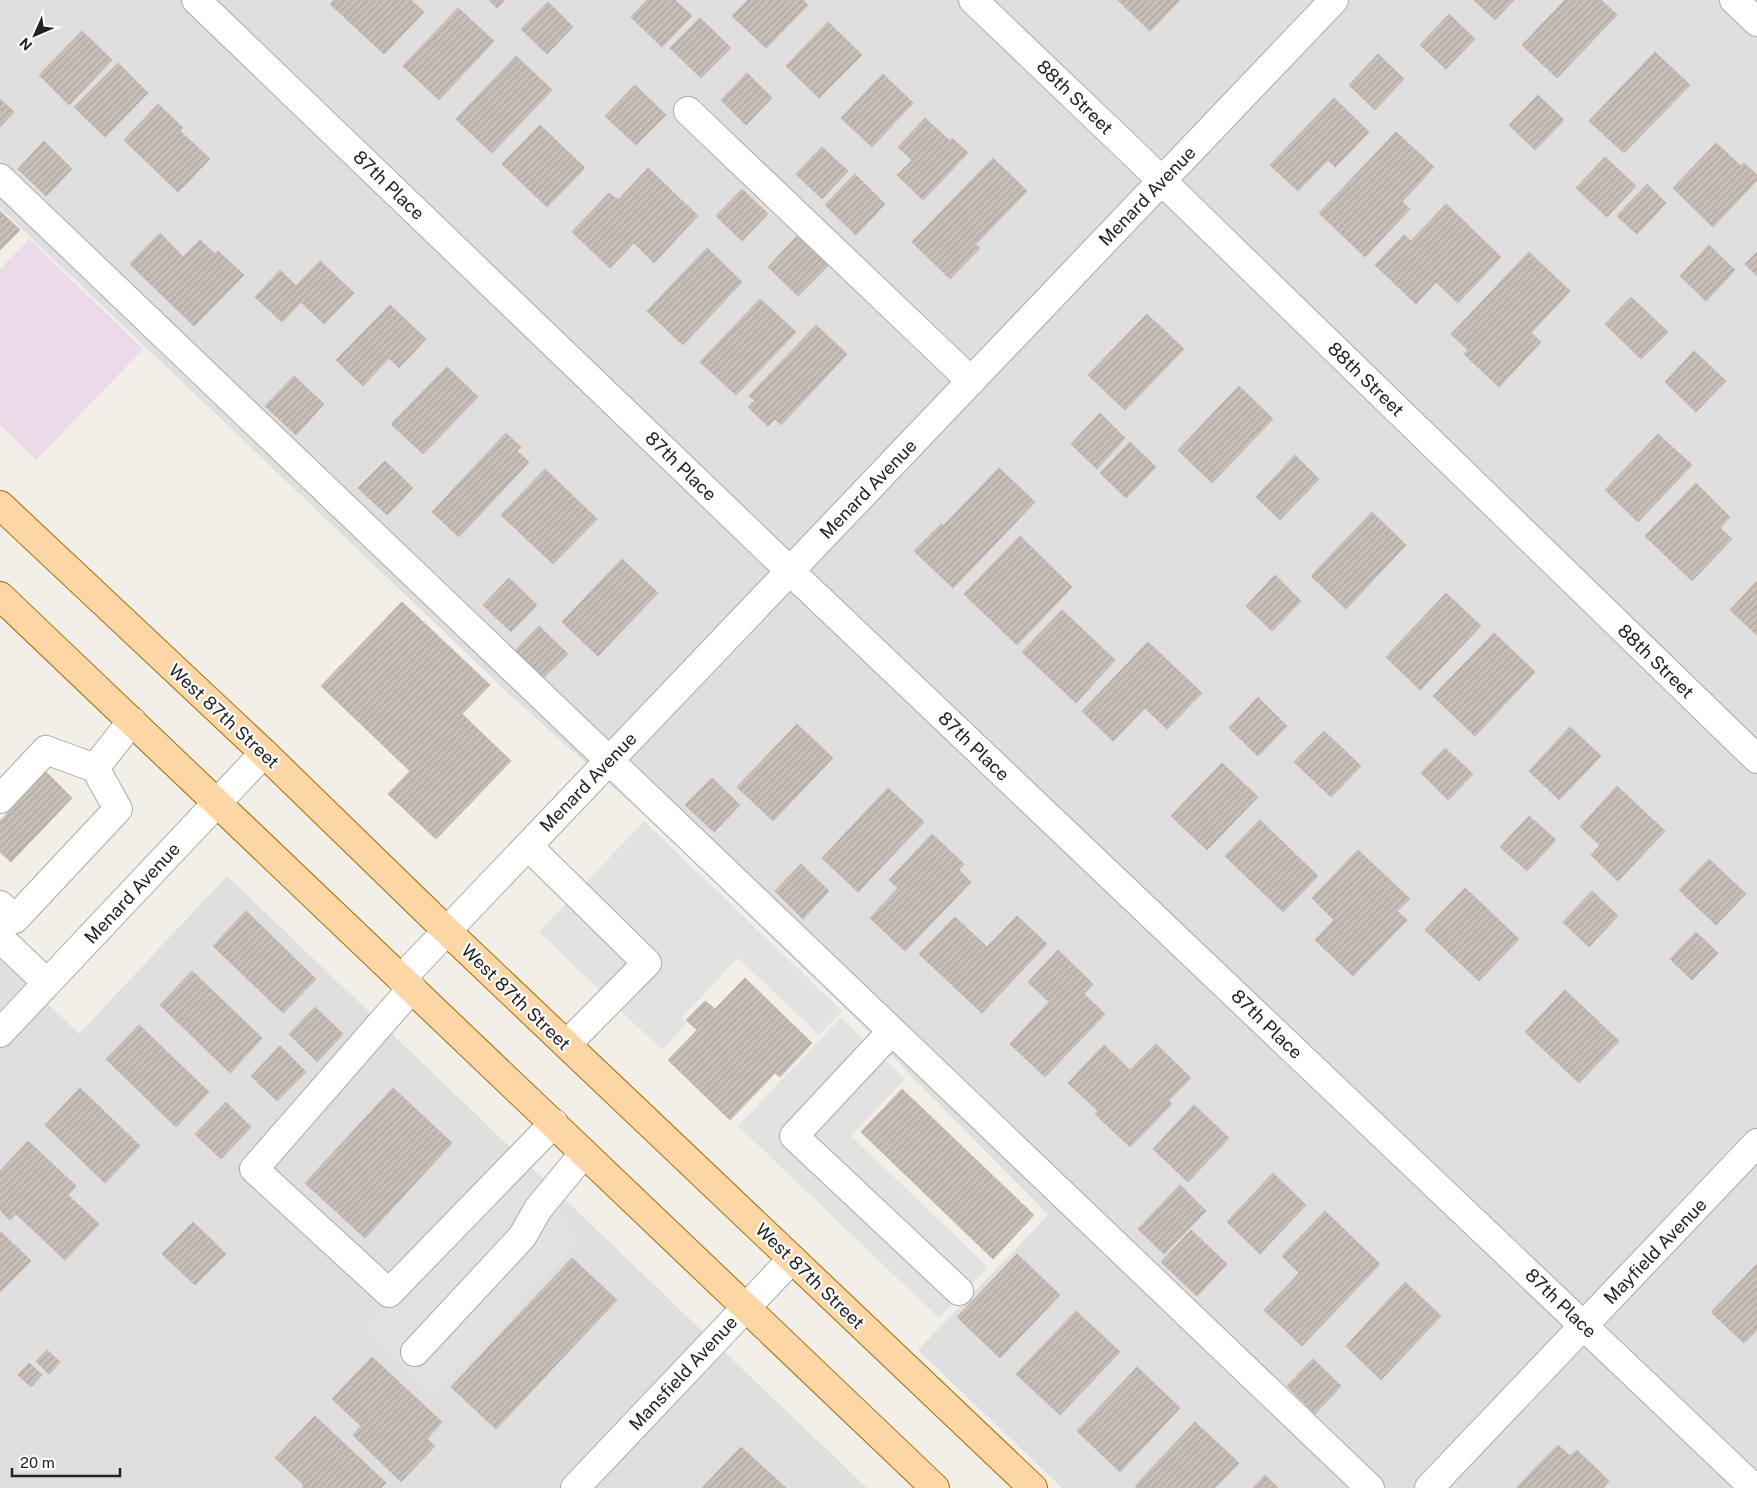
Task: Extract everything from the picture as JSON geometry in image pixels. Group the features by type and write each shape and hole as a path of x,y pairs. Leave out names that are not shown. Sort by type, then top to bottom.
{"main road":[{"name":"West 87th Street","path":"0,504 264,753 447,931 1033,1488"},
{"path":"0,596 935,1488"}],"street":[{"name":"87th Place","path":"196,0 790,571 1754,1488"},
{"name":"88th Street","path":"973,0 1162,180 1757,759"},
{"name":"Menard Avenue","path":"554,1124 389,1293 254,1169 407,983 447,931 1334,0"},
{"path":"1734,0 1757,22"},
{"path":"688,111 971,381"},
{"path":"0,178 1370,1488"},
{"path":"96,768 132,721"},
{"path":"0,799 46,750 96,768 118,809 15,919 0,905"},
{"name":"Menard Avenue","path":"0,1033 264,753"},
{"path":"528,846 646,963 567,1044"},
{"path":"0,938 47,983"},
{"path":"892,1031 794,1136 959,1292"},
{"name":"Mayfield Avenue","path":"1428,1488 1757,1144"},
{"path":"415,1352 522,1237 538,1209 584,1153"},
{"name":"Mansfield Avenue","path":"577,1487 792,1259"}],"shaded area":[{"path":"0,0 1757,0 1757,1488 1062,1488 918,1350 1048,1215 850,1013 643,814 511,696 0,208"},
{"path":"29,239 143,349 36,460 0,425 0,269"},
{"path":"644,821 842,1011 819,1035 738,958 682,1017 687,1023 662,1050 539,932"},
{"path":"227,876 867,1488 0,1488 0,958 79,1034"},
{"path":"841,1018 905,1079 851,1136 988,1267 939,1318 738,1126"},
{"path":"522,1165 556,1197 577,1243 433,1395 365,1331"}],"building":[{"path":"334,0 411,0 424,12 384,54 330,4"},
{"path":"489,0 505,0 497,8"},
{"path":"647,0 675,0 692,16 662,47 631,17"},
{"path":"748,0 803,0 808,5 766,48 732,16"},
{"path":"1118,0 1180,0 1150,31"},
{"path":"1474,0 1514,0 1495,20"},
{"path":"1565,0 1601,0 1617,15 1557,78 1522,45"},
{"path":"548,2 573,27 547,54 521,29"},
{"path":"458,8 494,41 439,100 403,66"},
{"path":"1449,14 1475,39 1446,69 1420,45"},
{"path":"700,18 731,48 701,78 670,48"},
{"path":"828,22 862,55 819,98 786,66"},
{"path":"82,31 112,60 69,105 39,75"},
{"path":"1655,52 1690,85 1624,153 1589,121"},
{"path":"1378,54 1404,79 1375,110 1349,85"},
{"path":"516,56 552,90 492,153 456,119"},
{"path":"118,63 148,93 105,137 74,107"},
{"path":"747,73 772,98 746,125 721,100"},
{"path":"883,74 913,103 872,147 841,118"},
{"path":"635,85 666,115 636,145 605,116"},
{"path":"1538,95 1564,120 1535,150 1509,125"},
{"path":"1334,98 1369,132 1335,167 1328,160 1298,191 1270,165"},
{"path":"0,99 14,112 0,127"},
{"path":"158,104 183,128 180,131 210,159 178,192 124,140"},
{"path":"925,118 950,141 952,138 968,153 923,200 897,175 912,160 898,147"},
{"path":"540,125 585,168 547,207 502,164"},
{"path":"1396,132 1434,167 1402,202 1410,209 1365,257 1319,213"},
{"path":"44,141 72,169 46,196 18,169"},
{"path":"1716,143 1741,166 1744,163 1757,175 1757,180 1713,227 1673,188"},
{"path":"822,147 848,171 822,199 796,174"},
{"path":"1605,157 1636,186 1607,217 1576,188"},
{"path":"993,158 1027,191 975,245 980,248 950,279 912,242"},
{"path":"648,168 698,216 654,263 634,243 610,268 572,232 609,193 618,200"},
{"path":"855,174 885,204 856,235 825,205"},
{"path":"1647,184 1666,203 1637,234 1617,216"},
{"path":"742,189 768,214 742,241 716,216"},
{"path":"1446,204 1501,257 1458,303 1436,282 1416,304 1375,265 1404,235 1411,241"},
{"path":"0,211 20,230 0,250"},
{"path":"160,233 183,257 200,240 215,254 218,251 244,275 194,326 130,264"},
{"path":"797,236 828,266 798,296 768,267"},
{"path":"1709,245 1735,270 1706,301 1680,276"},
{"path":"707,248 742,282 683,345 647,311"},
{"path":"1529,252 1570,291 1531,333 1541,342 1499,387 1464,354 1468,350 1451,334"},
{"path":"1757,252 1757,276 1745,264"},
{"path":"320,261 354,293 324,324 301,302 282,322 255,297 280,270 296,286"},
{"path":"1631,297 1668,332 1641,359 1605,324"},
{"path":"760,299 796,332 736,395 700,362"},
{"path":"390,305 426,339 399,368 389,358 363,386 336,360"},
{"path":"1147,314 1184,349 1125,410 1088,375"},
{"path":"816,325 847,354 781,425 775,419 768,426 748,407 755,400 749,396"},
{"path":"1694,351 1726,381 1696,412 1665,382"},
{"path":"447,367 478,397 423,454 391,424"},
{"path":"294,376 324,404 296,435 265,406"},
{"path":"1239,386 1273,419 1212,483 1178,450"},
{"path":"1100,413 1125,438 1097,469 1071,444"},
{"path":"506,433 521,447 517,451 529,462 459,537 432,512"},
{"path":"1658,434 1692,465 1638,522 1605,490"},
{"path":"1130,442 1156,467 1126,498 1100,473"},
{"path":"1295,455 1319,479 1280,520 1256,497"},
{"path":"385,461 413,488 387,515 358,488"},
{"path":"999,468 1035,502 953,588 914,551 941,524 943,526"},
{"path":"545,469 597,519 553,564 501,515"},
{"path":"1696,483 1730,517 1720,528 1732,539 1692,581 1645,536"},
{"path":"1372,512 1406,545 1346,609 1311,576"},
{"path":"1020,536 1072,587 1017,645 964,594"},
{"path":"622,559 658,593 598,656 562,622"},
{"path":"1275,575 1301,601 1272,631 1246,606"},
{"path":"509,578 537,605 511,632 483,605"},
{"path":"1757,581 1757,635 1730,610"},
{"path":"1446,593 1481,626 1420,690 1386,657"},
{"path":"402,602 490,685 462,714 511,761 436,839 388,794 410,771 321,686"},
{"path":"1062,610 1115,660 1076,703 1022,652"},
{"path":"539,626 568,654 541,680 513,653"},
{"path":"1494,633 1535,672 1475,736 1433,696"},
{"path":"1148,642 1202,693 1167,729 1145,708 1113,741 1082,711"},
{"path":"1258,697 1287,726 1258,756 1229,728"},
{"path":"797,724 833,758 773,821 737,787"},
{"path":"1570,727 1601,756 1559,800 1529,771"},
{"path":"1324,731 1361,766 1331,797 1294,762"},
{"path":"1445,748 1473,774 1448,800 1421,773"},
{"path":"1222,763 1258,797 1207,850 1171,816"},
{"path":"46,772 72,798 11,862 0,852 0,821"},
{"path":"712,778 740,805 714,832 685,805"},
{"path":"1617,786 1665,831 1618,881 1591,855 1600,845 1580,827"},
{"path":"888,788 924,822 858,892 822,858"},
{"path":"1529,816 1556,840 1527,871 1500,847"},
{"path":"1260,820 1318,876 1283,912 1225,856"},
{"path":"932,834 964,864 959,870 971,882 905,951 870,918 898,888 889,880"},
{"path":"1358,850 1410,899 1397,911 1407,920 1353,976 1315,940 1334,920 1312,898"},
{"path":"1709,859 1746,894 1716,925 1679,890"},
{"path":"801,864 829,891 803,919 775,891"},
{"path":"1465,888 1519,939 1479,981 1425,930"},
{"path":"1592,891 1618,916 1589,947 1563,922"},
{"path":"246,911 316,979 283,1013 213,946"},
{"path":"1017,916 1047,944 982,1013 919,954 955,917 987,947"},
{"path":"1696,932 1718,953 1692,980 1670,959"},
{"path":"1058,950 1093,984 1084,994 1105,1014 1045,1077 1010,1044 1049,1002 1028,982"},
{"path":"192,971 262,1038 230,1073 160,1005"},
{"path":"745,978 812,1043 780,1077 775,1073 730,1120 668,1060 697,1030 686,1020 705,1001 715,1009"},
{"path":"1565,990 1619,1041 1579,1083 1525,1032"},
{"path":"315,1007 343,1034 317,1062 289,1034"},
{"path":"139,1025 209,1092 176,1127 106,1059"},
{"path":"1156,1044 1191,1078 1168,1101 1172,1104 1130,1147 1095,1114 1098,1111 1068,1083 1104,1045 1130,1070"},
{"path":"280,1046 306,1072 277,1101 251,1076"},
{"path":"80,1088 140,1146 105,1183 45,1125"},
{"path":"393,1088 452,1143 365,1238 305,1183"},
{"path":"902,1089 1034,1215 993,1259 861,1132"},
{"path":"226,1102 251,1127 221,1159 195,1134"},
{"path":"1194,1105 1229,1138 1188,1182 1153,1149"},
{"path":"28,1141 76,1186 68,1195 99,1224 65,1260 16,1214 10,1220 0,1210 0,1171"},
{"path":"1273,1173 1306,1205 1260,1254 1227,1222"},
{"path":"1180,1185 1206,1211 1164,1254 1138,1229"},
{"path":"1325,1211 1380,1264 1302,1346 1264,1310 1299,1273 1282,1256"},
{"path":"193,1222 226,1254 195,1285 162,1254"},
{"path":"1191,1230 1227,1264 1197,1296 1161,1262"},
{"path":"0,1231 31,1261 0,1292"},
{"path":"1017,1254 1060,1295 1000,1358 957,1317"},
{"path":"572,1258 617,1300 496,1429 451,1387"},
{"path":"1757,1264 1757,1330 1744,1343 1711,1312"},
{"path":"1405,1282 1441,1316 1381,1380 1346,1346"},
{"path":"1076,1311 1120,1352 1060,1415 1016,1374"},
{"path":"47,1350 60,1362 49,1374 36,1361"},
{"path":"372,1357 442,1422 427,1439 435,1446 401,1482 353,1435 361,1426 332,1399"},
{"path":"1313,1359 1341,1386 1315,1414 1287,1386"},
{"path":"29,1363 42,1375 31,1387 18,1375"},
{"path":"1137,1367 1180,1408 1120,1472 1077,1431"},
{"path":"315,1416 386,1483 381,1488 302,1488 304,1485 275,1458"},
{"path":"1195,1422 1239,1463 1215,1488 1138,1488 1135,1486"},
{"path":"1558,1445 1570,1456 1577,1450 1609,1481 1603,1488 1516,1488"},
{"path":"741,1447 786,1488 702,1488"},
{"path":"1265,1475 1278,1488 1253,1488"}]}
